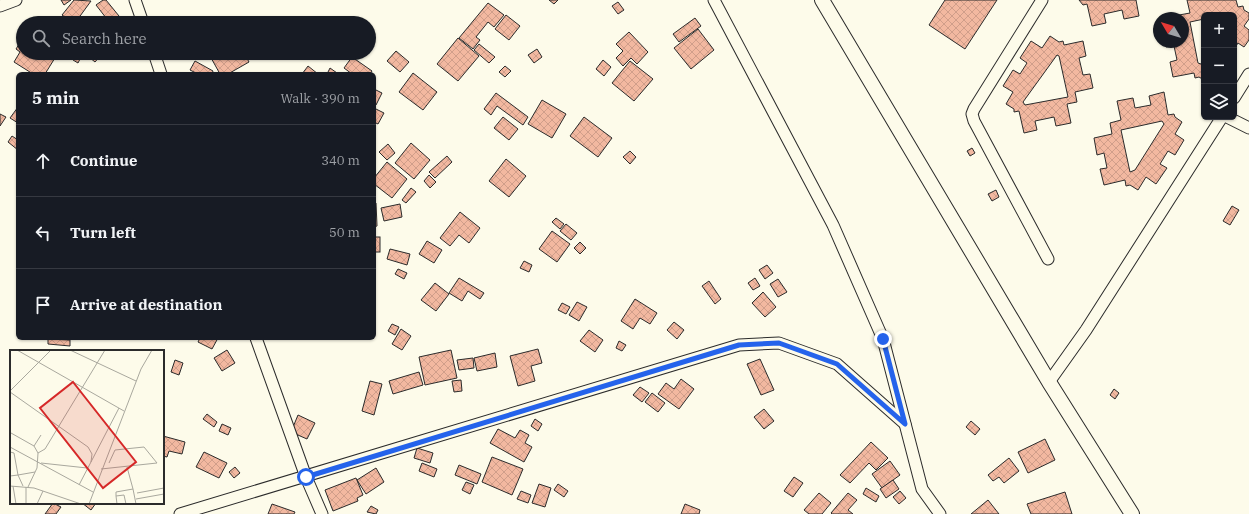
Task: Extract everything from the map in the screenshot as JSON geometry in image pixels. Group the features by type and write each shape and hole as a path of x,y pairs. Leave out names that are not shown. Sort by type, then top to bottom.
{"street":[{"path":"0,6 16,0"},
{"path":"135,0 141,16"},
{"path":"714,0 837,232 883,339 922,489 939,513"},
{"path":"822,0 1049,382 1132,514"},
{"path":"1042,0 972,114 974,122 1048,260"},
{"path":"156,60 160,72"},
{"path":"1237,93 1249,74"},
{"path":"1049,382 1086,330 1220,120"},
{"path":"1233,120 1249,128"},
{"path":"257,340 306,477 322,514"},
{"path":"180,514 739,345 779,343 837,364 905,424"}],"building":[{"path":"61,0 71,0 64,5"},
{"path":"74,0 91,1 80,16 62,15"},
{"path":"103,0 106,0 119,16 105,16 96,5"},
{"path":"549,0 558,0 554,4"},
{"path":"945,0 997,0 965,49 929,25"},
{"path":"1079,0 1136,0 1139,16 1124,19 1122,10 1104,14 1106,23 1092,26 1087,4 1083,5"},
{"path":"1187,0 1236,0 1238,7 1243,6 1244,10 1249,13 1249,19 1244,26 1249,30 1249,40 1244,47 1238,43 1237,44 1237,12 1201,12 1201,20 1190,22 1198,63 1201,64 1201,78 1195,78 1194,73 1173,77 1170,62 1177,60 1174,48 1189,48 1190,13"},
{"path":"618,2 624,10 618,14 612,6"},
{"path":"488,3 504,15 494,27 488,22 476,37 480,40 473,49 459,38"},
{"path":"506,15 520,26 509,40 495,29"},
{"path":"695,18 701,26 679,42 673,34"},
{"path":"698,29 714,50 691,69 674,48"},
{"path":"629,32 648,52 637,64 631,58 623,66 616,58 623,51 616,44"},
{"path":"1050,36 1059,42 1063,41 1064,45 1083,41 1086,56 1079,58 1083,75 1090,74 1093,88 1075,92 1077,102 1067,104 1071,123 1056,126 1054,117 1035,121 1037,130 1024,133 1019,111 1014,112 1014,109 1006,104 1013,92 1003,86 1013,70 1020,74 1027,63 1020,58 1031,41 1042,48","holes":["1057,55 1059,56 1068,97 1025,105 1023,102"]},
{"path":"458,38 479,56 458,81 437,64"},
{"path":"479,44 495,57 489,63 474,50"},
{"path":"537,49 542,57 534,63 528,55"},
{"path":"396,51 409,62 400,72 387,61"},
{"path":"16,59 16,60 54,60 46,72 30,72 14,62"},
{"path":"212,60 248,60 249,62 232,72 219,72"},
{"path":"350,60 356,60 372,71 349,72 344,68"},
{"path":"603,60 611,67 604,76 596,69"},
{"path":"195,61 213,71 194,72 190,70"},
{"path":"630,61 653,79 634,101 612,83"},
{"path":"308,66 316,72 304,72"},
{"path":"505,66 511,71 505,77 499,72"},
{"path":"330,68 336,72 328,72"},
{"path":"413,73 437,92 423,110 399,92"},
{"path":"376,90 382,93 376,105"},
{"path":"1164,92 1168,115 1174,114 1175,117 1182,122 1175,134 1184,140 1175,155 1168,151 1160,164 1167,168 1156,184 1146,177 1138,190 1130,185 1126,186 1125,180 1104,185 1100,169 1107,168 1104,153 1097,155 1094,138 1112,134 1110,123 1121,120 1117,101 1133,98 1135,108 1151,105 1149,96","holes":["1162,121 1164,124 1135,170 1130,172 1121,130"]},
{"path":"496,93 528,117 523,125 497,106 491,115 484,109"},
{"path":"542,100 566,114 552,138 528,124"},
{"path":"376,109 384,113 378,124 376,123"},
{"path":"16,110 16,122 10,118"},
{"path":"0,114 6,117 0,126"},
{"path":"503,117 518,129 509,140 494,128"},
{"path":"584,117 612,138 598,157 570,136"},
{"path":"12,136 16,139 16,148 8,142"},
{"path":"411,143 430,160 414,179 395,163"},
{"path":"388,144 395,153 387,160 379,152"},
{"path":"972,148 975,153 970,156 967,151"},
{"path":"630,151 636,157 630,164 623,157"},
{"path":"447,156 452,162 435,178 429,172"},
{"path":"506,159 526,176 509,197 489,181"},
{"path":"387,162 407,179 392,198 376,186 376,176"},
{"path":"429,175 436,182 430,188 424,181"},
{"path":"411,188 416,192 406,203 402,200"},
{"path":"996,190 999,197 992,201 988,194"},
{"path":"376,203 377,226 376,226"},
{"path":"400,204 402,217 384,221 381,208"},
{"path":"1232,206 1239,210 1230,225 1223,221"},
{"path":"460,212 480,228 469,243 459,235 450,246 440,238"},
{"path":"556,218 564,224 560,229 552,222"},
{"path":"566,224 577,233 571,240 560,231"},
{"path":"552,231 570,244 557,262 539,249"},
{"path":"376,237 380,237 380,252 376,252"},
{"path":"427,241 442,250 434,263 419,254"},
{"path":"580,242 586,248 580,254 574,248"},
{"path":"390,249 410,254 407,265 387,259"},
{"path":"524,261 532,265 529,272 520,268"},
{"path":"767,265 773,273 765,279 759,270"},
{"path":"398,269 407,273 404,279 395,274"},
{"path":"459,278 484,293 480,299 468,291 462,301 449,293"},
{"path":"755,278 760,286 753,290 748,283"},
{"path":"778,279 787,292 778,297 770,284"},
{"path":"709,281 721,299 715,304 702,286"},
{"path":"435,283 449,294 436,311 421,300"},
{"path":"763,292 776,307 765,317 752,303"},
{"path":"635,299 657,313 650,324 640,318 633,329 621,321"},
{"path":"577,302 587,307 579,321 569,315"},
{"path":"562,303 570,307 566,314 558,310"},
{"path":"674,322 684,330 677,339 667,330"},
{"path":"392,324 399,327 395,335 388,331"},
{"path":"401,329 411,336 402,350 392,344"},
{"path":"589,330 603,340 595,352 580,341"},
{"path":"48,340 70,340 70,346 48,344"},
{"path":"199,340 217,340 212,349 198,342"},
{"path":"619,341 626,345 622,351 616,348"},
{"path":"538,349 542,363 531,366 535,381 518,386 510,356"},
{"path":"227,350 235,363 222,371 214,358"},
{"path":"451,350 457,378 425,385 419,357"},
{"path":"495,353 497,367 477,371 474,358"},
{"path":"473,358 474,368 459,370 457,360"},
{"path":"760,359 774,390 761,395 747,364"},
{"path":"175,360 183,363 179,375 171,372"},
{"path":"419,372 423,385 393,394 389,381"},
{"path":"681,379 694,389 679,409 658,394 666,383 674,389"},
{"path":"461,380 462,391 454,392 452,381"},
{"path":"370,381 382,384 374,415 362,411"},
{"path":"640,387 649,393 642,402 633,395"},
{"path":"1114,389 1119,393 1115,399 1110,395"},
{"path":"652,393 665,403 658,412 645,402"},
{"path":"764,409 774,421 764,429 754,417"},
{"path":"207,414 217,422 214,427 203,419"},
{"path":"298,415 315,423 307,439 291,432"},
{"path":"535,419 542,424 538,431 531,426"},
{"path":"971,421 980,429 975,435 966,427"},
{"path":"222,424 231,428 228,435 219,431"},
{"path":"498,429 515,438 520,430 529,435 525,443 532,447 524,462 490,443"},
{"path":"164,436 185,442 182,454 169,451 167,457 164,456"},
{"path":"1045,439 1055,460 1028,473 1018,452"},
{"path":"871,442 888,458 876,470 869,463 850,483 840,475"},
{"path":"417,448 433,453 430,463 414,458"},
{"path":"204,452 227,463 219,478 196,467"},
{"path":"492,457 523,469 512,495 482,482"},
{"path":"1009,458 1019,471 1004,483 999,477 993,481 988,475"},
{"path":"890,461 900,475 882,488 872,474"},
{"path":"422,463 437,469 434,477 419,471"},
{"path":"459,465 481,474 477,484 455,475"},
{"path":"235,467 240,473 234,478 229,472"},
{"path":"376,468 384,482 366,494 357,480"},
{"path":"794,477 803,483 793,497 784,491"},
{"path":"356,478 363,495 357,498 358,501 333,511 325,490"},
{"path":"893,480 899,489 886,498 880,489"},
{"path":"466,482 474,485 470,494 462,490"},
{"path":"539,484 551,488 545,507 532,503"},
{"path":"558,484 568,491 564,497 554,490"},
{"path":"866,488 879,496 876,502 863,494"},
{"path":"521,491 531,495 528,503 517,499"},
{"path":"900,491 906,498 899,504 893,497"},
{"path":"1065,492 1072,514 1031,514 1027,504"},
{"path":"819,493 831,503 822,514 809,514 804,510"},
{"path":"848,493 857,500 848,510 853,514 832,514 831,513"},
{"path":"988,500 999,514 971,514"},
{"path":"52,504 61,507 56,514 45,514"},
{"path":"83,504 95,504 91,510"},
{"path":"272,504 295,512 294,514 268,514"},
{"path":"685,504 700,510 699,514 681,514"},
{"path":"371,506 378,510 376,514 367,512"}],"route":[{"path":"306,477 739,345 779,343 837,364 905,424 883,339"}]}
